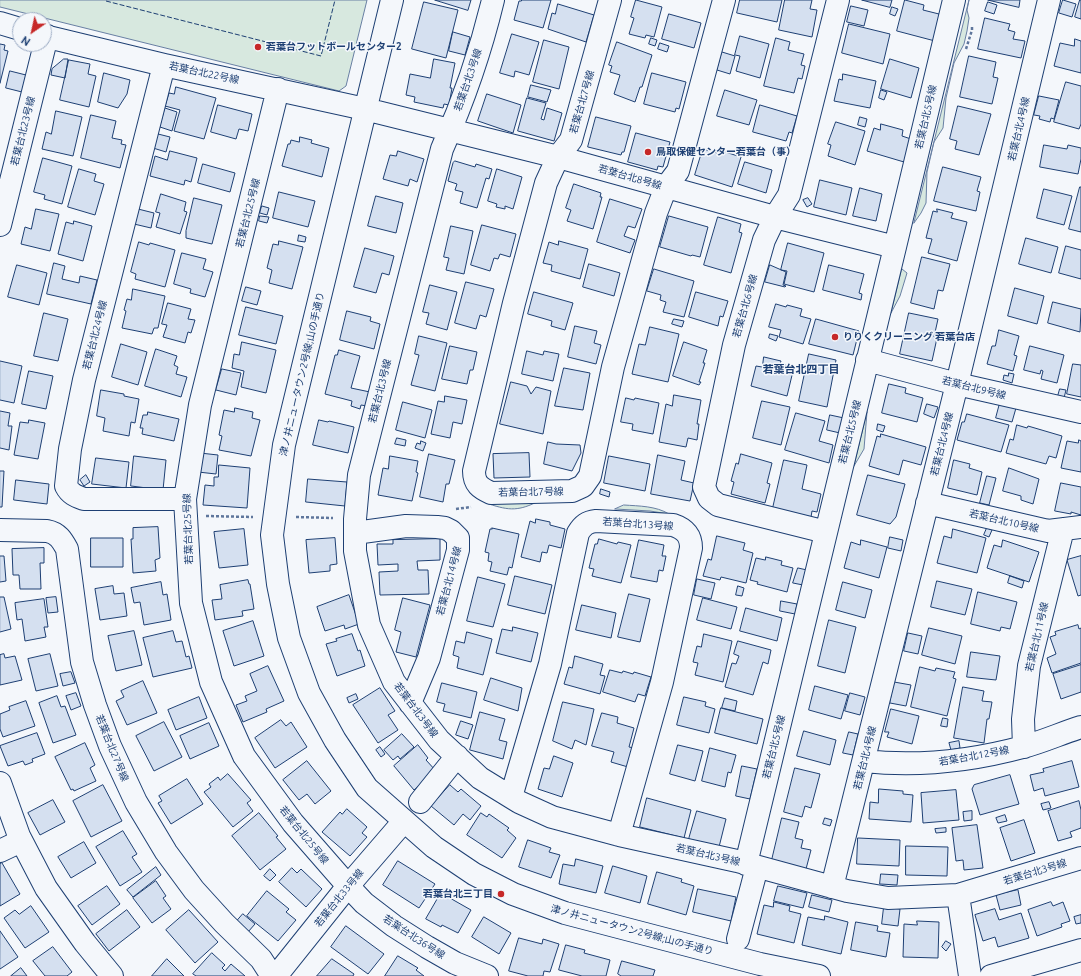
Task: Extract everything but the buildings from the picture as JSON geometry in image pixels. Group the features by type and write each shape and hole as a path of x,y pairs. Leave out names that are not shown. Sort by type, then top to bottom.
{"street":[{"name":"津ノ井ニュータウン2号線;山の手通り","path":"392,0 284,445 272,535 278,584 289,638 308,694 335,740 367,788 434,847 474,874 513,894 565,913 760,964 819,976"},
{"name":"若葉台北3号線","path":"493,0 485,32 450,131 442,149 359,475 355,526 355,551 370,625 394,682 439,740 480,778 519,802 552,817 619,835 751,865 847,891 888,898 958,895 1081,858"},
{"name":"若葉台北7号線","path":"610,0 571,140 558,157 546,183 514,303 474,472 476,483 481,488 491,493 572,491 583,486 590,476 613,367 656,213 666,187 678,171 724,0"},
{"name":"若葉台北6号線","path":"826,532 718,505 709,498 704,487 734,345 764,240 775,217 789,195 838,0"},
{"name":"若葉台北5号線","path":"738,939 751,865 826,532 867,360 896,247 954,0"},
{"name":"若葉台北4号線","path":"832,887 957,384 1049,0"},
{"path":"0,23 12,27"},
{"name":"若葉台北22号線","path":"52,38 164,65 365,109"},
{"name":"若葉台北23号線","path":"0,225 41,52"},
{"name":"若葉台北24号線","path":"164,65 84,380 70,449 66,486 74,496 84,499 185,507"},
{"name":"若葉台北25号線","path":"278,89 200,405 185,507 191,603 210,682 244,756 293,823 348,886"},
{"name":"若葉台北8号線","path":"365,109 558,157 775,217 896,247"},
{"name":"若葉台北9号線","path":"867,360 957,384 1081,412"},
{"name":"若葉台北10号線","path":"927,503 1048,531 1072,528"},
{"name":"若葉台北13号線","path":"511,797 550,664 578,533 583,525 596,520 673,525 682,528 688,534 691,541 691,548 662,682 619,835"},
{"name":"若葉台北14号線","path":"355,526 437,527 452,531 458,538 458,550 429,658 410,703"},
{"name":"若葉台北11号線","path":"1024,747 1023,720 1029,666 1072,528"},
{"name":"若葉台北27号線","path":"0,530 54,532 63,542 67,549 82,662 95,705 110,746 136,802 166,852 194,890 224,923 261,959 272,976"},
{"name":"若葉台北12号線","path":"864,761 908,763 949,762 1024,747 1081,727"},
{"path":"420,802 457,756"},
{"path":"0,783 21,841 46,888 85,943 112,976"},
{"name":"若葉台北33号線","path":"276,976 348,886 404,821"},
{"path":"0,851 21,841"},
{"name":"若葉台北36号線","path":"348,886 364,903 427,947 455,963 487,976"},
{"path":"958,895 970,976"},
{"path":"990,976 1081,950"}],"path":[{"path":"185,507 256,517"},
{"path":"296,517 355,526"}],"shaded area":[{"name":"若葉台フットボールセンター2","path":"0,0 367,0 346,86 339,91 52,20 52,12 20,12 0,7"},
{"path":"969,0 967,10 969,18 964,44 954,63 946,98 943,128 934,142 927,172 926,203 914,223"},
{"path":"902,269 907,273 900,296 891,313"},
{"path":"867,412 864,449 854,466"},
{"path":"539,501 526,507 514,509 489,504"},
{"path":"624,505 653,508 669,514 650,511 615,509"}],"fence":[{"path":"106,1 321,56 335,0"}],"place":[{"name":"若葉台フットボールセンター2","path":"258,47"},
{"name":"鳥取保健センター若葉台（事）","path":"648,152"},
{"name":"りりくクリーニング 若葉台店","path":"835,337"},
{"name":"若葉台北三丁目","path":"501,894"}],"district":[{"name":"若葉台北四丁目","path":"801,369"}]}
